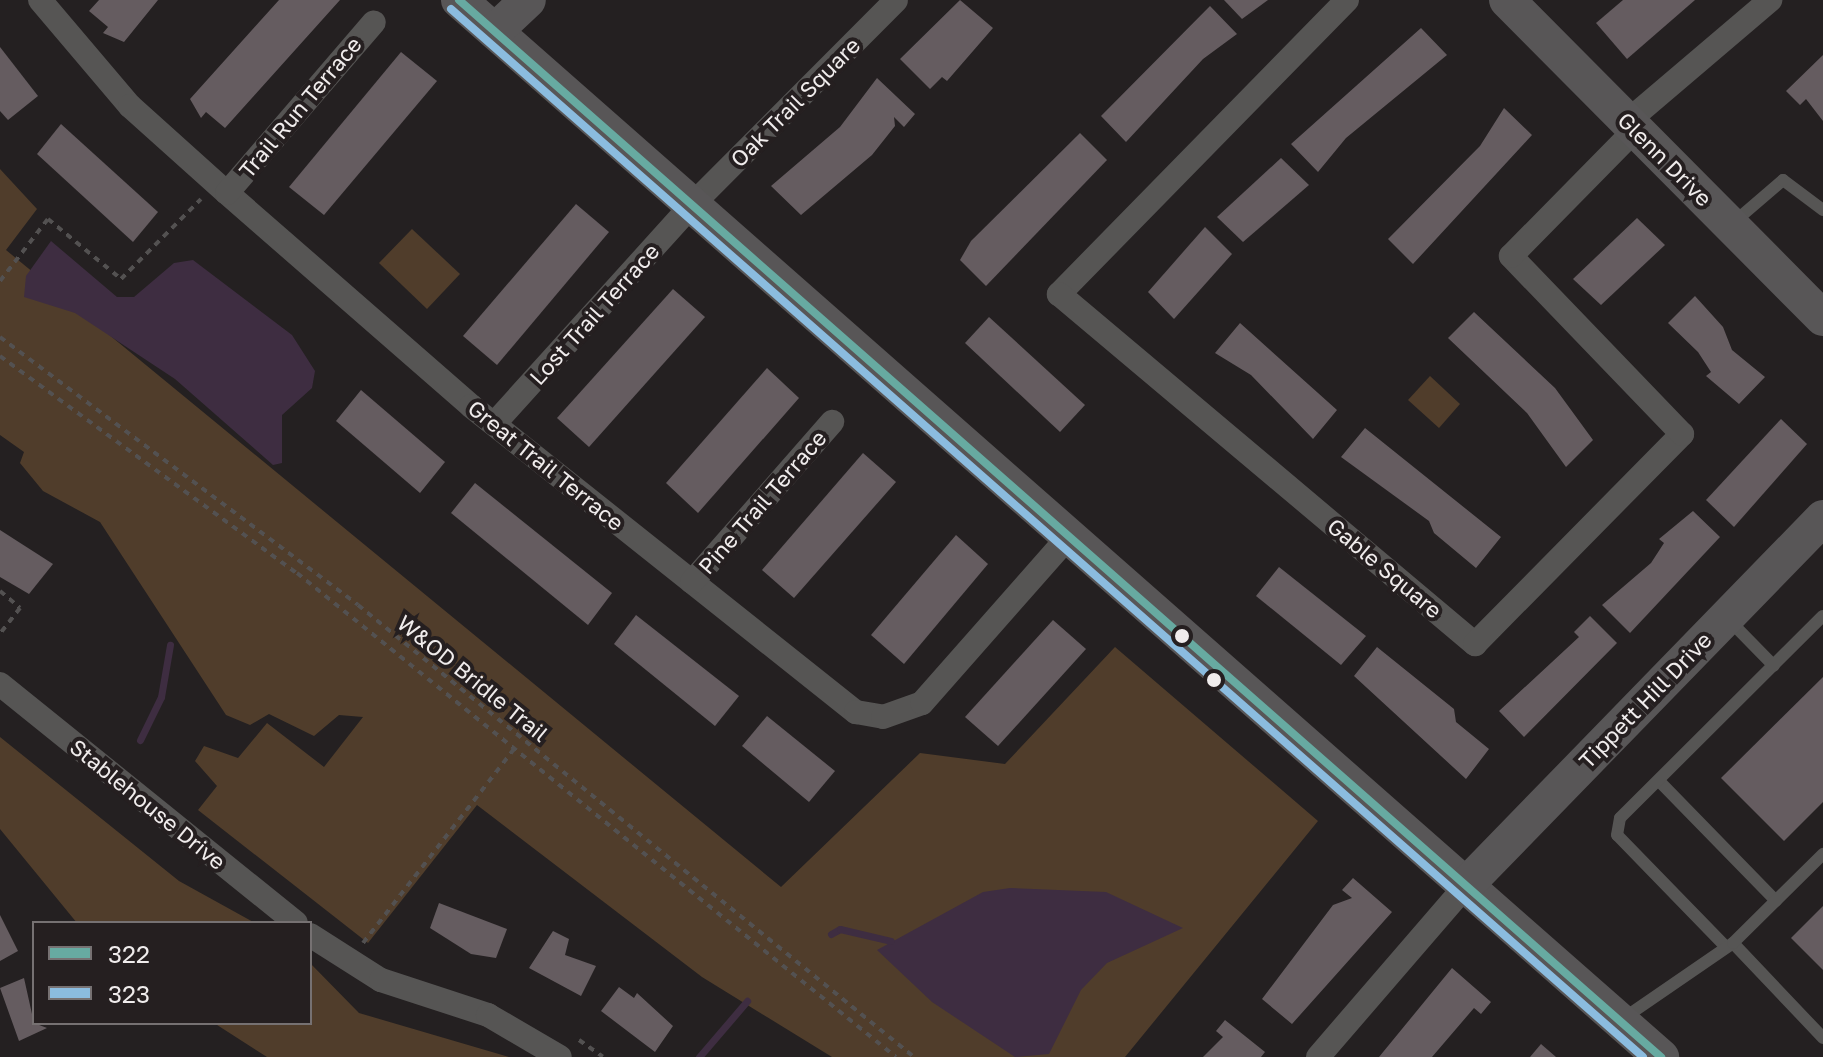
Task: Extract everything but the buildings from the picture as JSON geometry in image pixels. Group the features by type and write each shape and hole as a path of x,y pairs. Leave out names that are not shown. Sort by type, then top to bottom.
{"main road":[{"path":"459,0 1624,1018 1661,1057"},
{"path":"495,31 528,0"},
{"name":"Glenn Drive","path":"1507,0 1823,318"},
{"name":"Tippett Hill Drive","path":"1468,883 1823,518"}],"street":[{"name":"Great Trail Terrace","path":"40,0 119,95 222,188 494,424 856,712 883,717 922,703 1069,536"},
{"name":"Oak Trail Square","path":"694,203 896,0"},
{"name":"Gable Square","path":"1347,0 1059,294 1475,644 1682,434 1511,256 1632,125"},
{"path":"1632,125 1770,0"},
{"name":"Trail Run Terrace","path":"222,188 374,22"},
{"name":"Lost Trail Terrace","path":"494,424 694,203"},
{"name":"Pine Trail Terrace","path":"692,582 832,422"},
{"name":"Stablehouse Drive","path":"0,684 294,921"},
{"path":"1318,1057 1468,883"},
{"path":"312,936 381,980 488,1015 566,1047"}],"lane":[{"path":"1731,225 1769,185 1783,180 1823,210"},
{"path":"1823,616 1660,782 1620,818 1617,835 1823,1038"},
{"path":"1726,617 1774,666"},
{"path":"1660,782 1776,901"},
{"path":"1624,1018 1730,945 1823,854"}],"path":[{"path":"0,281 48,219 121,279 222,188"},
{"name":"W&OD Bridle Trail","path":"0,337 358,605 914,1057"},
{"path":"0,356 130,445 516,748 896,1057"},
{"path":"0,591 20,608 0,634"},
{"path":"361,945 516,748"},
{"path":"350,938 373,952"},
{"path":"566,1047 603,1057"}],"shaded area":[{"path":"0,169 37,209 6,250 781,887 920,753 1005,764 1115,647 1318,821 1125,1057 832,1057 702,977 477,805 368,943 198,810 217,786 195,761 204,746 238,758 267,723 324,767 363,717 339,715 314,736 269,714 250,725 226,715 100,522 43,491 20,463 24,452 0,435"},
{"path":"412,229 460,274 427,309 379,263"},
{"path":"51,241 117,297 134,297 174,263 193,260 292,335 315,371 312,388 282,415 282,463 273,465 175,379 75,313 24,297 26,276"},
{"path":"1430,376 1460,404 1439,428 1408,400"},
{"path":"0,737 179,881 251,921 75,921 0,829"},
{"path":"1010,888 1106,892 1183,928 1107,963 1081,990 1049,1054 1015,1057 932,1002 877,950 983,892"},
{"path":"312,965 359,1013 509,1057 267,1057 217,1025 312,1025"}],"waterway":[{"path":"140,740 161,697 170,645"},
{"path":"831,934 840,929 891,941"},
{"path":"699,1057 747,1001"}],"transit line":[{"name":"322","path":"459,0 1661,1057"},
{"name":"323","path":"451,9 1643,1057"}]}
